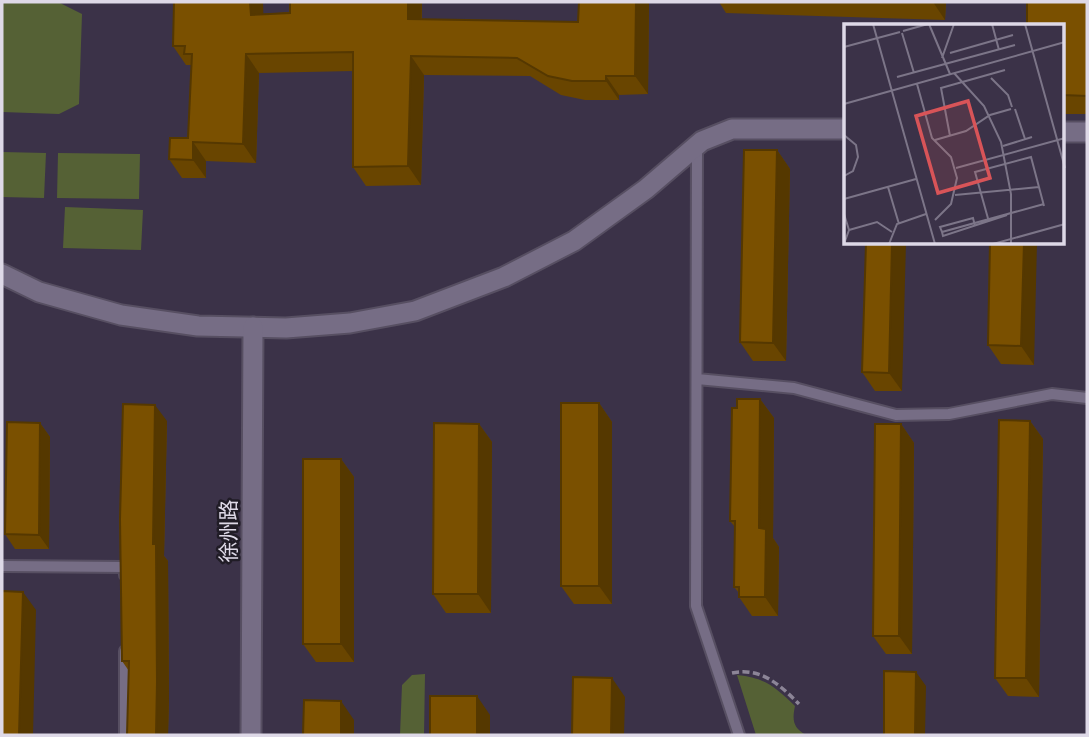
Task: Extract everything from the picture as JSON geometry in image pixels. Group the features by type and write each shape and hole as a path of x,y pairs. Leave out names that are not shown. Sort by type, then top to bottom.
{"street":[{"path":"2,274 39,292 121,315 198,326 286,328 350,323 415,310 503,276 573,241 646,189 697,145 732,130 844,130"},
{"path":"1064,132 1087,132"},
{"name":"徐州路","path":"251,735 253,327"}],"lane":[{"path":"697,145 696,606 739,735"},
{"path":"697,379 794,388 896,415 949,414 1052,394 1087,398"},
{"path":"2,566 125,567 125,593"},
{"path":"125,645 125,735"}],"path":[{"path":"719,677 736,672 758,673 776,682 799,704"}],"green space":[{"path":"2,2 58,2 82,14 79,104 59,114 2,112"},
{"path":"2,152 46,153 44,198 2,197"},
{"path":"58,153 140,154 139,199 57,198"},
{"path":"65,207 143,210 141,250 63,248"},
{"path":"425,674 424,735 400,735 402,685 412,675"},
{"path":"737,675 763,681 782,694 795,706 794,723 806,735 756,735"}],"building":[{"path":"174,2 250,2 251,15 290,13 290,2 408,2 408,19 578,22 579,2 636,2 635,76 606,76 606,81 572,81 548,76 517,58 411,56 408,166 353,167 353,52 246,54 243,144 193,142 193,160 169,159 170,138 188,138 192,54 184,54 185,46 173,46"},
{"path":"1027,2 1087,2 1087,96 1064,95 1064,24 1027,24"},
{"path":"744,150 777,150 773,343 740,342"},
{"path":"866,245 892,245 889,373 862,372"},
{"path":"990,245 1024,245 1021,346 988,345"},
{"path":"737,399 760,399 759,528 766,529 765,597 739,597 739,587 734,587 735,521 730,521 732,408 737,408"},
{"path":"561,403 599,403 599,586 561,586"},
{"path":"123,404 155,405 153,544 156,544 156,735 127,735 129,661 122,661 120,519"},
{"path":"999,420 1030,421 1026,678 995,678"},
{"path":"7,422 40,423 39,535 5,534"},
{"path":"434,423 479,424 478,594 433,594"},
{"path":"875,424 901,424 899,636 873,636"},
{"path":"303,459 341,459 341,644 303,644"},
{"path":"2,591 23,592 19,735 2,735"},
{"path":"884,671 916,672 915,735 884,735"},
{"path":"573,677 612,678 611,735 572,735"},
{"path":"430,696 477,696 477,735 430,735"},
{"path":"304,700 341,701 341,735 303,735"}]}
